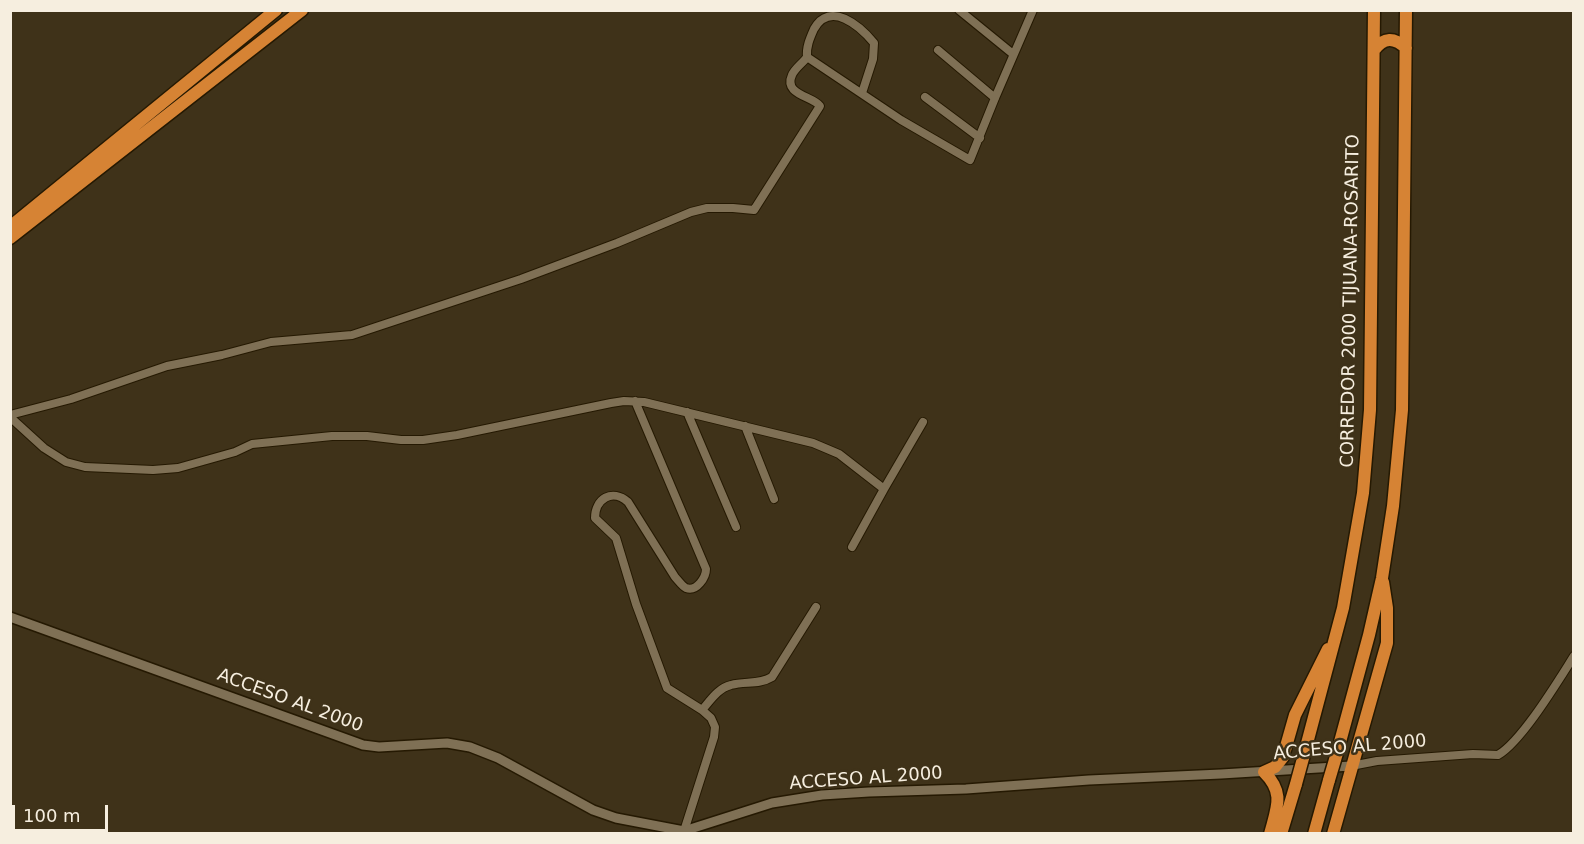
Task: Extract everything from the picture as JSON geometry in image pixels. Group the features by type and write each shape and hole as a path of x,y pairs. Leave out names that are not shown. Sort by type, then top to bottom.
{"highway":[{"path":"10,227 276,10"},
{"path":"10,238 302,10"},
{"name":"CORREDOR 2000 TIJUANA-ROSARITO","path":"1281,834 1305,751 1349,578 1363,493 1370,410 1374,10"},
{"path":"1314,834 1369,635 1382,578 1393,506 1401,410 1406,10"},
{"path":"1374,50 1388,39 1395,39 1406,48"},
{"path":"1333,834 1387,643 1387,608 1382,578"},
{"path":"1270,834 1279,798 1277,788 1264,772 1275,767 1283,757 1308,686 1334,638"}],"street":[{"path":"959,10 1013,54"},
{"path":"807,57 901,120 968,160 973,158 1013,54 1034,10"},
{"path":"10,416 71,399 167,366 271,342 352,335 521,279 691,212 733,208 754,210 820,106 818,102 796,93 790,78 807,57 807,49 817,23 825,17 836,15 852,21 862,28 874,43 873,58 862,93"},
{"path":"938,50 995,98"},
{"path":"926,97 980,138"},
{"path":"10,416 44,448 66,462 85,466 153,470 178,468 235,452 252,444 332,436 423,440 611,403 635,401 745,426 829,449 839,454 884,489"},
{"path":"635,401 706,568 703,580 689,589 684,587 675,577 628,502 622,497 608,495 594,513 595,518 616,538 636,604 667,688 702,710 711,718 715,727 714,737 684,831"},
{"path":"687,412 736,527"},
{"path":"852,547 923,422"},
{"path":"745,426 774,499"},
{"path":"702,710 716,694 729,685 765,682 772,677 816,607"},
{"name":"ACCESO AL 2000","path":"10,617 363,745 379,747 447,743 470,747 498,758 593,810 616,818 684,831 704,826 731,814 772,803 822,795 1264,772 1473,754 1498,755 1514,742 1552,691 1574,656"}]}
